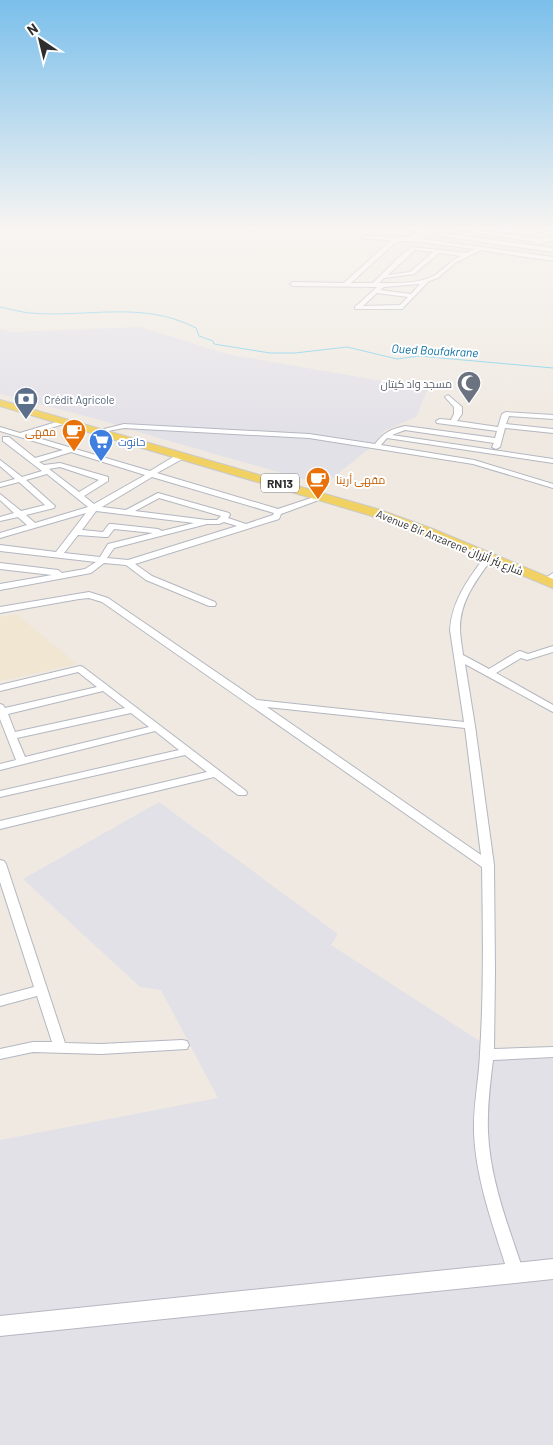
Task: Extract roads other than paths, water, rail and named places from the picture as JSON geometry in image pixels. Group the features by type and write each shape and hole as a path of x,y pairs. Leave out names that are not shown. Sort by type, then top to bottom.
{"main road":[{"name":"Avenue Bir Anzarene شارع بئر أنزران","path":"0,398 399,514 553,578"},
{"name":"Avenue Bir Anzarene شارع بئر أنزران","path":"0,403 404,522 489,557 553,578"}],"street":[{"path":"368,295 357,308 402,307 412,296"},
{"path":"448,397 458,407 458,414 453,423"},
{"path":"487,465 498,441 506,414 553,417"},
{"path":"440,421 502,428 553,431"},
{"path":"3,439 66,422"},
{"path":"108,429 124,426 286,434 377,446 487,465 553,486"},
{"path":"377,446 385,436 405,428 498,441"},
{"path":"0,429 278,512 323,497"},
{"path":"385,436 553,461"},
{"path":"3,439 94,508 219,522 225,517 236,499"},
{"path":"33,461 71,450"},
{"path":"0,536 94,508 181,456"},
{"path":"0,462 50,506 0,519"},
{"path":"0,485 20,480 60,464 105,479 79,496"},
{"path":"127,512 158,495 225,517 247,527"},
{"path":"0,496 33,526"},
{"path":"58,555 94,508"},
{"path":"0,548 128,563 247,527 276,517 278,512"},
{"path":"0,587 88,571 95,567 111,546 207,522"},
{"path":"111,546 102,539 112,526 166,532"},
{"path":"76,532 104,535"},
{"path":"489,557 464,595 454,618 488,865 489,971 487,1055 481,1104 481,1134 487,1176 516,1273"},
{"path":"128,563 149,578 212,604"},
{"path":"0,566 68,575"},
{"path":"0,610 79,596 96,597 105,600 488,865"},
{"path":"489,673 520,654 527,657 553,649"},
{"path":"460,657 553,708"},
{"path":"0,688 80,669 242,793"},
{"path":"22,762 1,710 103,688"},
{"path":"254,703 470,726"},
{"path":"12,736 132,710"},
{"path":"0,767 155,728"},
{"path":"0,794 186,752"},
{"path":"0,826 215,773"},
{"path":"0,864 2,878 60,1047"},
{"path":"0,1001 41,990"},
{"path":"0,1054 33,1047 101,1049 182,1045"},
{"path":"487,1055 553,1052"},
{"path":"0,1326 553,1268"}],"waterway":[{"name":"Oued Boufakrane","path":"0,307 30,313 135,312 156,315 196,328 199,336 213,341 214,344 270,353 295,353 347,347 397,359 419,356 553,368"}],"place":[{"name":"مسجد واد كيتان","path":"469,404"},
{"name":"Crédit Agricole","path":"26,420"},
{"name":"مقهى","path":"74,452"},
{"name":"حانوت","path":"101,462"},
{"name":"مقهى أرينا","path":"318,500"}]}
